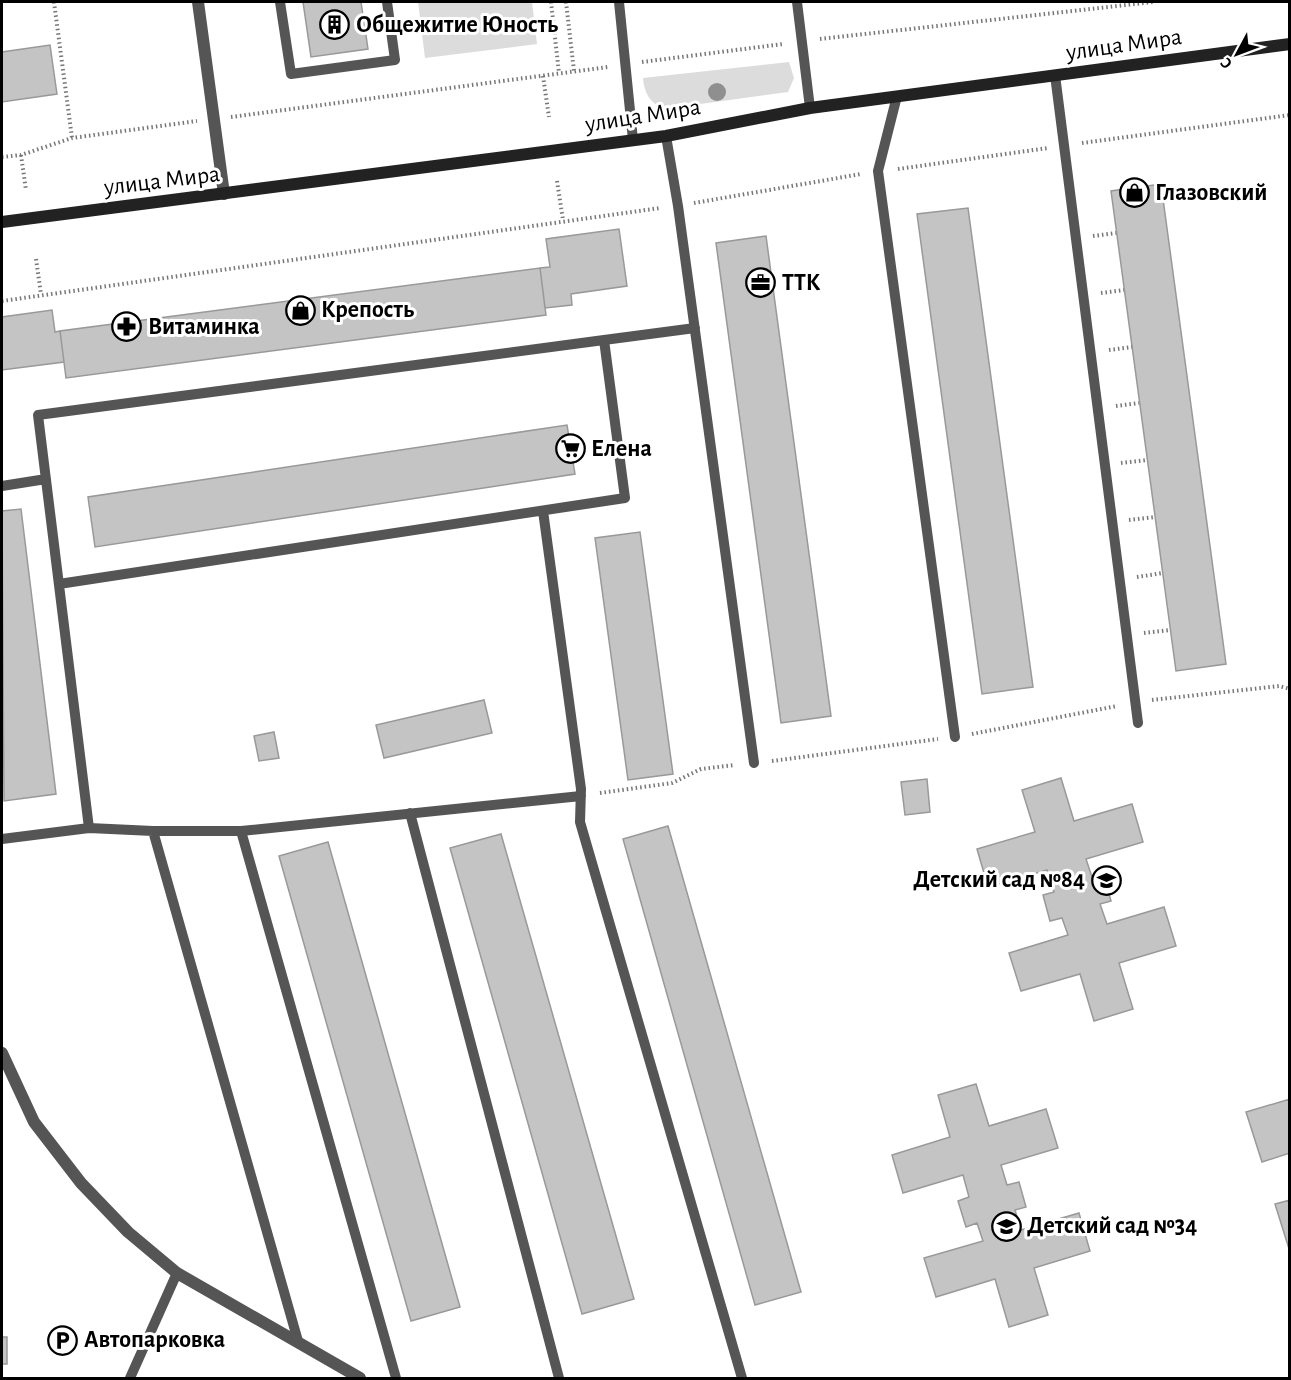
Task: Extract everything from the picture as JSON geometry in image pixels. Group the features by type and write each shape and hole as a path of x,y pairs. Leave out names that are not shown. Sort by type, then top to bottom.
{"main road":[{"name":"улица Мира","path":"2,222 666,136 810,108 1290,44"}],"street":[{"path":"198,2 224,195"},
{"path":"2,1053 34,1122 81,1183 128,1232 177,1273 360,1378"}],"lane":[{"path":"280,2 291,74 395,60 387,2"},
{"path":"619,2 633,140"},
{"path":"797,2 810,108"},
{"path":"1055,75 1138,723"},
{"path":"897,96 878,171 955,737"},
{"path":"666,136 695,328 754,763"},
{"path":"90,828 38,415 695,328"},
{"path":"59,584 625,498 604,340"},
{"path":"2,486 46,480"},
{"path":"543,511 581,796 580,822 742,1378"},
{"path":"2,838 90,828 241,831 581,796"},
{"path":"410,813 559,1378"},
{"path":"153,831 298,1341"},
{"path":"241,831 396,1378"},
{"path":"130,1378 177,1273"}],"path":[{"path":"54,2 72,138"},
{"path":"551,2 559,73"},
{"path":"566,2 573,71"},
{"path":"2,157 21,155 72,138 801,41 1153,2"},
{"path":"543,75 549,117"},
{"path":"21,155 26,190"},
{"path":"557,181 563,220"},
{"path":"2,302 41,294 36,259"},
{"path":"1098,409 1139,403"},
{"path":"1106,465 1147,460"},
{"path":"1113,522 1155,517"},
{"path":"1120,579 1162,573"},
{"path":"1127,636 1170,630"}],"shaded area":[{"path":"418,2 532,2 537,44 425,58"},
{"path":"789,62 794,78 788,92 664,109 651,101 646,93 643,78"}],"building":[{"name":"Общежитие Юность","path":"303,2 361,2 368,49 311,57"},
{"path":"50,45 57,94 2,102 2,52"},
{"path":"1161,184 1226,664 1176,671 1111,191"},
{"path":"968,208 1033,687 982,694 917,214"},
{"path":"619,229 627,286 571,294 572,305 545,308 540,268 550,267 546,239"},
{"path":"766,236 831,716 781,723 716,243"},
{"path":"540,268 546,315 66,378 60,331"},
{"path":"52,310 55,332 60,331 64,362 2,370 2,317"},
{"path":"567,425 575,474 95,547 88,497"},
{"path":"21,509 56,794 4,801 2,511"},
{"path":"640,532 673,774 628,780 595,538"},
{"path":"484,700 492,733 384,758 376,725"},
{"path":"274,732 279,758 259,761 254,736"},
{"path":"1061,778 1074,821 1132,804 1143,842 1086,859 1093,880 1104,876 1111,901 1100,904 1107,924 1164,907 1176,946 1119,963 1133,1009 1094,1021 1080,974 1021,991 1009,953 1068,935 1062,918 1050,921 1043,895 1054,892 1047,870 988,887 977,849 1035,832 1022,790"},
{"path":"927,779 930,812 905,815 901,782"},
{"path":"668,826 801,1292 755,1305 623,839"},
{"path":"501,834 634,1299 582,1314 450,848"},
{"path":"328,842 460,1307 411,1321 279,856"},
{"path":"976,1084 989,1126 1046,1109 1058,1148 1001,1165 1007,1185 1019,1182 1026,1207 1015,1210 1021,1230 1079,1213 1090,1251 1034,1268 1048,1315 1009,1327 995,1279 936,1297 924,1258 983,1241 977,1223 966,1227 958,1201 969,1197 963,1175 903,1193 892,1155 950,1137 938,1095"},
{"path":"1290,1099 1290,1153 1262,1162 1246,1112"},
{"path":"1290,1200 1290,1252 1275,1204"},
{"path":"2,1337 7,1337 7,1364 2,1364"}],"place":[{"name":"Общежитие Юность","path":"335,25"},
{"name":"Глазовский","path":"1134,193"},
{"name":"ТТК","path":"761,283"},
{"name":"Крепость","path":"300,310"},
{"name":"Витаминка","path":"127,327"},
{"name":"Елена","path":"570,449"},
{"name":"Детский сад №84","path":"1106,880"},
{"name":"Детский сад №34","path":"1006,1226"},
{"name":"Автопарковка","path":"63,1340"}]}
